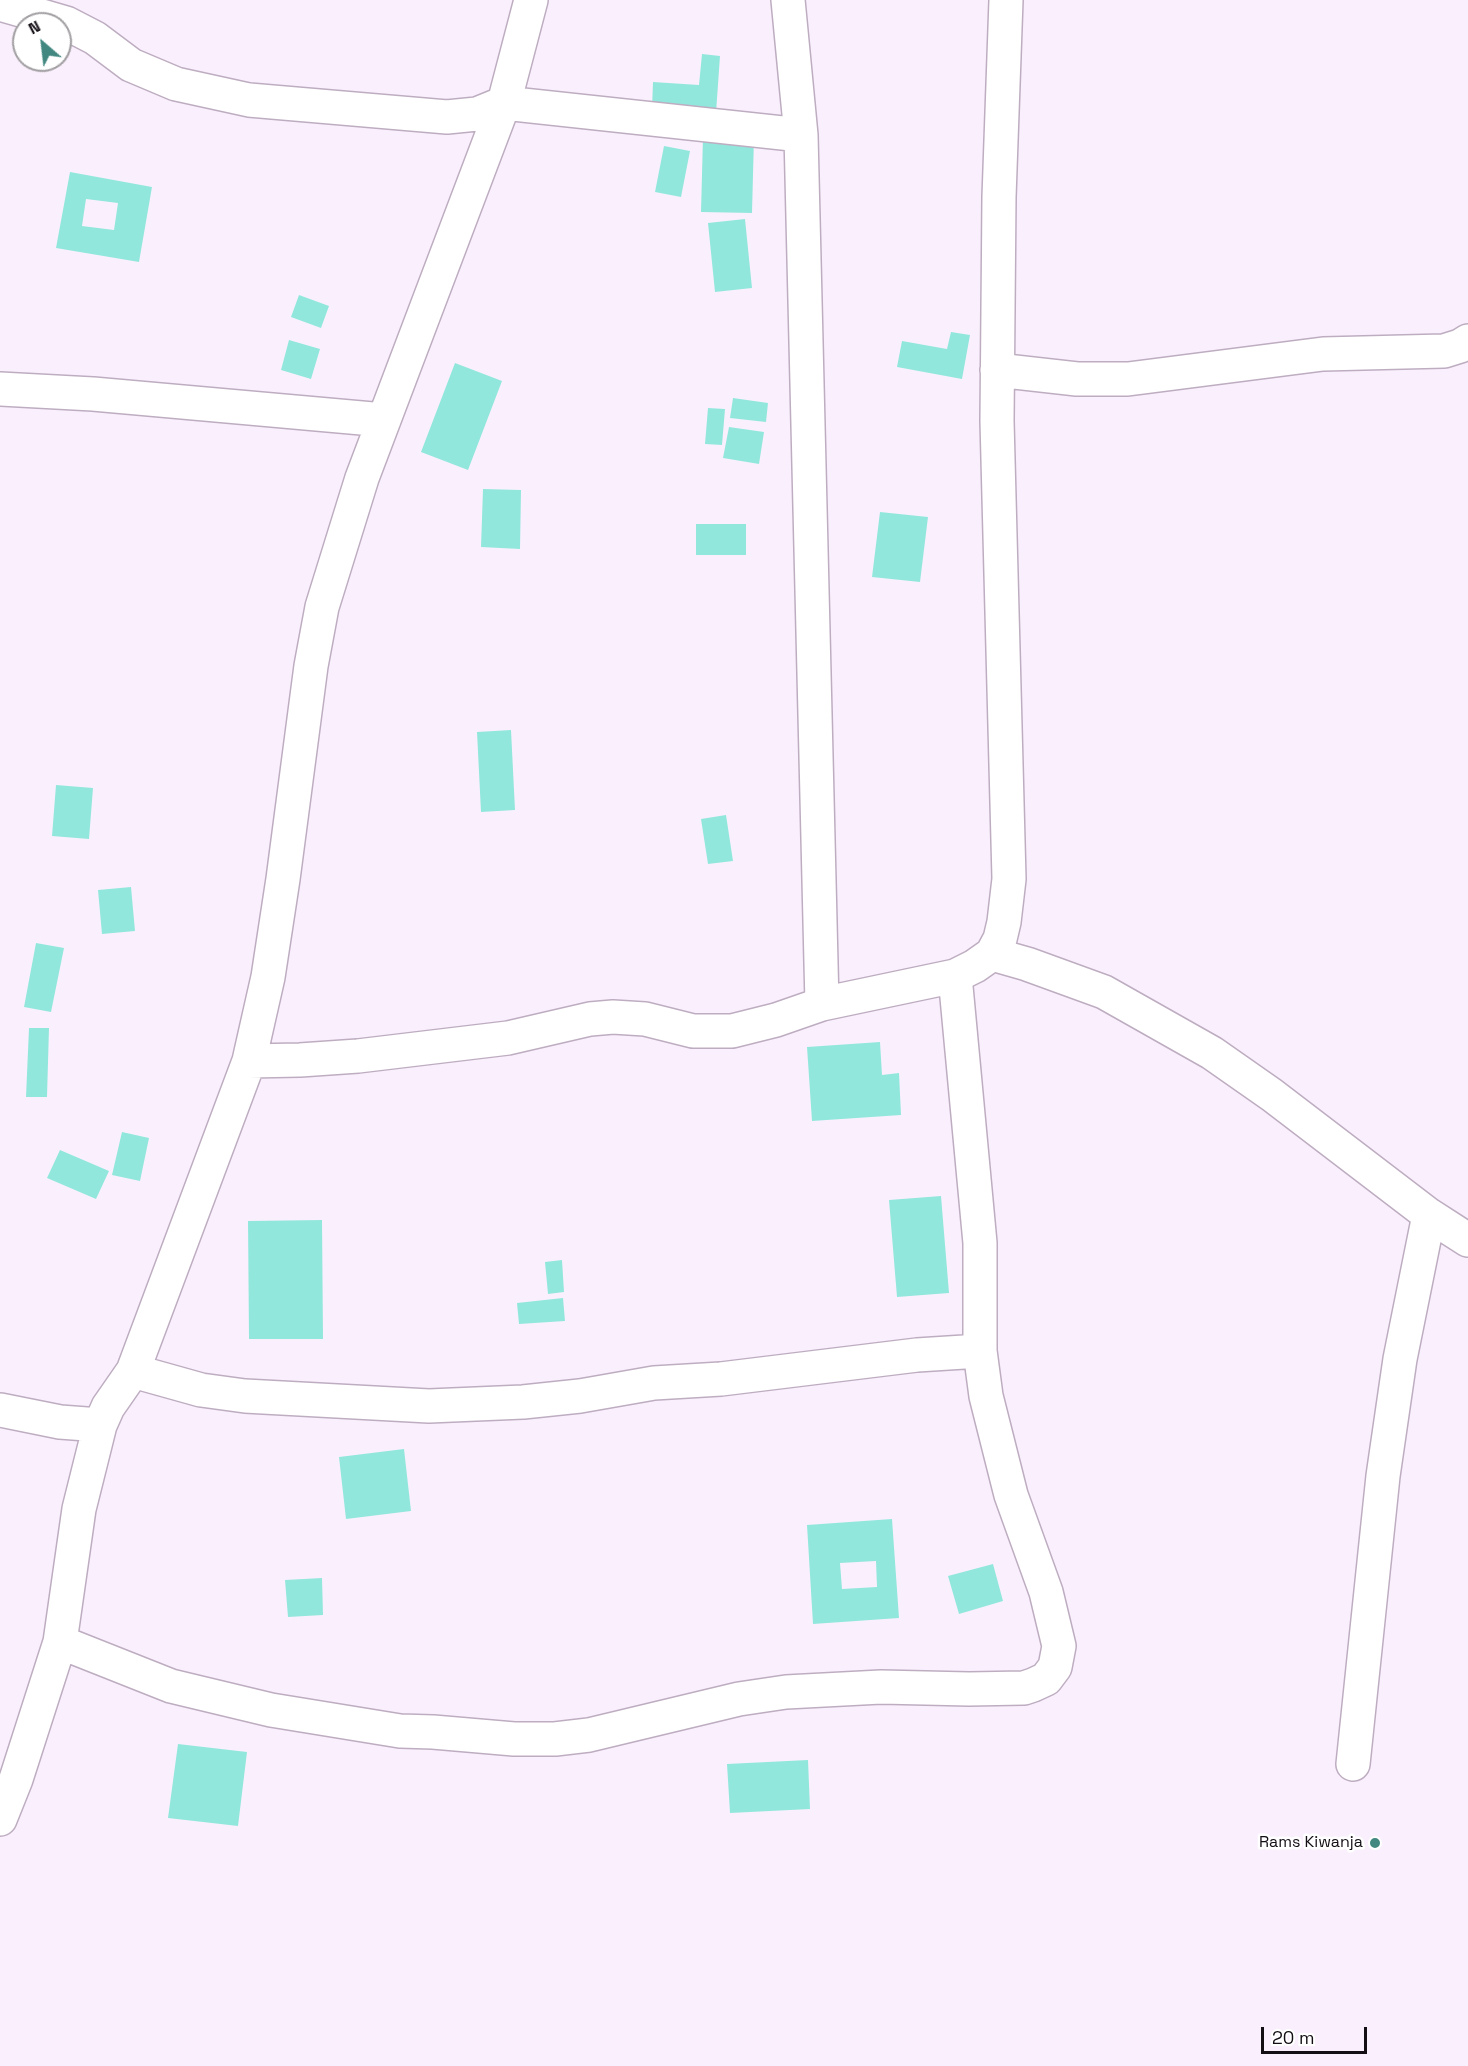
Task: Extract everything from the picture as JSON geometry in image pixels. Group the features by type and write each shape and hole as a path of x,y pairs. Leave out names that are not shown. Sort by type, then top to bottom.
{"street":[{"path":"0,1819 16,1779 60,1642 79,1509 100,1425 108,1407 133,1371 249,1061 268,977 311,666 322,607 362,478 504,103 531,0"},
{"path":"788,0 801,135 822,1004"},
{"path":"249,1061 300,1060 381,1053 508,1038 590,1019 613,1017 645,1019 693,1031 732,1031 766,1023 822,1004 955,976 992,954 1002,930 1009,879 998,512 999,197 1006,0"},
{"path":"0,4 66,23 94,38 132,65 176,84 249,100 447,117 477,114 504,103 801,135"},
{"path":"998,369 1077,379 1128,379 1323,354 1444,351 1468,341"},
{"path":"0,389 93,394 384,420"},
{"path":"992,954 1104,992 1212,1053 1280,1101 1429,1215 1468,1240"},
{"path":"60,1642 171,1686 259,1708 400,1731 514,1739 555,1739 589,1735 739,1699 786,1692 869,1688 969,1689 1033,1686 1046,1679 1055,1667 1059,1646 1046,1592 1011,1495 1000,1455 986,1396 980,1351 980,1243 955,976"},
{"path":"1353,1764 1383,1476 1400,1359 1429,1215"},
{"path":"133,1371 201,1390 245,1396 429,1406 523,1402 654,1383 721,1379 918,1355 980,1351"},
{"path":"0,1410 60,1422 100,1425"}],"building":[{"path":"702,54 720,56 716,113 652,108 653,82 699,85"},
{"path":"703,136 754,137 752,213 701,212"},
{"path":"664,146 690,151 681,197 655,192"},
{"path":"70,172 152,187 139,262 56,248","holes":["86,199 118,203 114,230 82,226"]},
{"path":"745,219 752,288 715,292 708,223"},
{"path":"299,295 329,306 321,328 291,317"},
{"path":"951,332 970,335 962,379 897,367 902,341 947,349"},
{"path":"289,340 320,349 311,379 281,370"},
{"path":"455,363 502,381 468,470 421,452"},
{"path":"733,398 768,403 766,422 730,418"},
{"path":"708,408 725,409 722,445 705,444"},
{"path":"729,427 764,432 759,464 723,458"},
{"path":"483,489 521,490 520,549 481,547"},
{"path":"880,512 928,517 920,582 872,577"},
{"path":"696,524 746,524 746,555 696,555"},
{"path":"511,730 515,810 481,812 477,732"},
{"path":"56,785 93,788 89,839 52,836"},
{"path":"726,815 733,861 708,864 701,819"},
{"path":"131,887 135,931 102,934 98,890"},
{"path":"36,943 64,948 51,1012 24,1007"},
{"path":"29,1028 49,1028 47,1097 26,1097"},
{"path":"880,1042 882,1075 899,1073 901,1115 812,1121 807,1047"},
{"path":"122,1132 149,1138 140,1181 112,1175"},
{"path":"60,1150 109,1171 96,1199 47,1178"},
{"path":"941,1196 949,1293 897,1297 889,1200"},
{"path":"322,1220 323,1339 249,1339 248,1221"},
{"path":"562,1260 564,1292 548,1294 545,1262"},
{"path":"563,1298 565,1321 519,1324 517,1303"},
{"path":"404,1449 411,1511 346,1519 339,1457"},
{"path":"892,1519 899,1618 813,1624 807,1525","holes":["876,1561 877,1587 842,1589 840,1563"]},
{"path":"993,1564 1003,1601 959,1614 948,1576"},
{"path":"322,1578 323,1615 288,1617 285,1580"},
{"path":"178,1744 247,1752 238,1826 168,1818"},
{"path":"808,1760 810,1809 730,1813 727,1764"}],"place":[{"name":"Rams Kiwanja","path":"1375,1843"}]}
